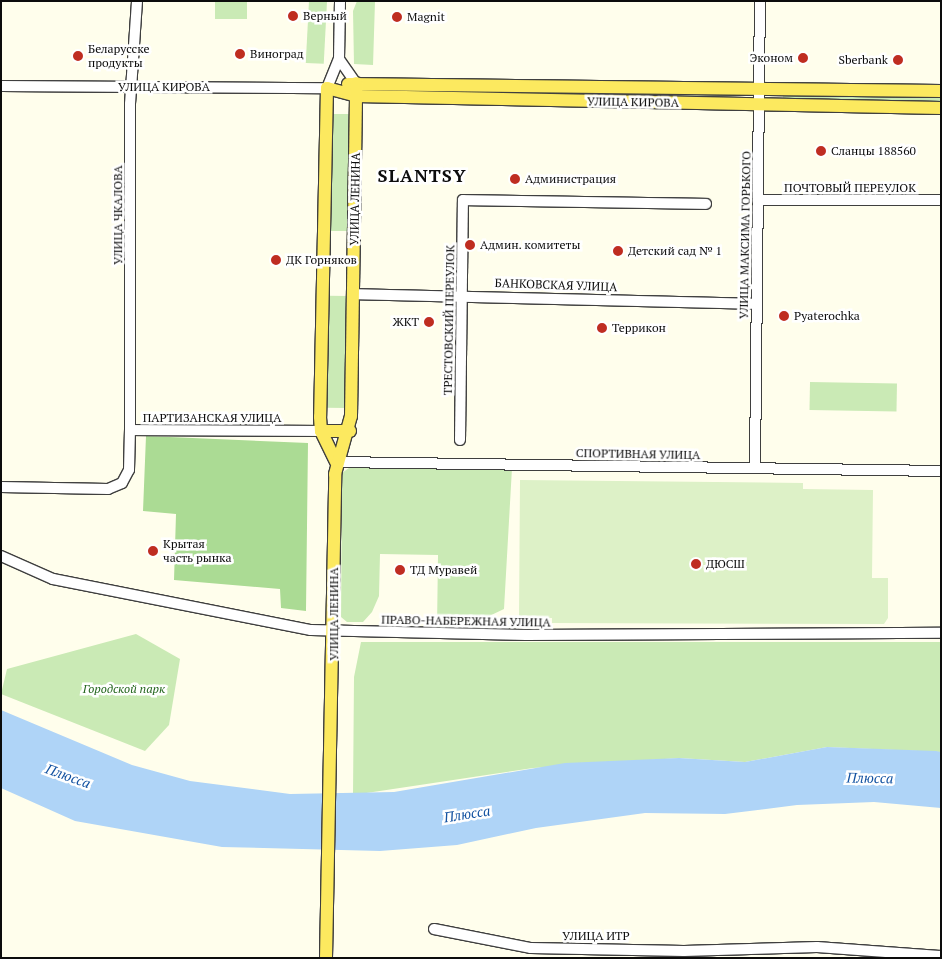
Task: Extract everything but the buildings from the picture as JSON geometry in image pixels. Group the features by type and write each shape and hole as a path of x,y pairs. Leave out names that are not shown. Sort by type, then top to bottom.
{"main road":[{"name":"УЛИЦА КИРОВА","path":"327,88 356,83 941,91"},
{"name":"УЛИЦА ЛЕНИНА","path":"326,958 332,766 336,462 350,431 356,83"},
{"name":"УЛИЦА КИРОВА","path":"327,88 356,96 941,108"},
{"name":"УЛИЦА ЛЕНИНА","path":"327,88 321,431 336,462"},
{"path":"321,431 350,431"}],"street":[{"name":"УЛИЦА ЧКАЛОВА","path":"130,430 131,88 136,1"},
{"name":"УЛИЦА МАКСИМА ГОРЬКОГО","path":"755,468 760,1"},
{"name":"УЛИЦА ЛЕНИНА","path":"327,88 339,58 341,2"},
{"path":"339,58 356,83"},
{"name":"УЛИЦА КИРОВА","path":"1,86 327,88"},
{"name":"ТРЕСТОВСКИЙ ПЕРЕУЛОК","path":"460,440 463,200 706,204"},
{"name":"ПОЧТОВЫЙ ПЕРЕУЛОК","path":"759,200 941,200"},
{"name":"БАНКОВСКАЯ УЛИЦА","path":"353,294 757,304"},
{"name":"ПАРТИЗАНСКАЯ УЛИЦА","path":"1,488 108,489 122,484 129,470 130,430 321,431"},
{"name":"СПОРТИВНАЯ УЛИЦА","path":"336,462 941,471"},
{"name":"ПРАВО-НАБЕРЕЖНАЯ УЛИЦА","path":"1,556 53,579 334,631 941,633"},
{"name":"УЛИЦА ИТР","path":"434,930 531,948 760,950 817,947 871,953 941,956"},
{"path":"760,950 773,958"},
{"name":"УЛИЦА ИТР","path":"856,958 871,953"}],"green space":[{"path":"215,1 247,1 247,19 215,19"},
{"path":"309,1 327,2 324,64 306,63"},
{"path":"357,1 375,1 373,65 354,64 353,11"},
{"path":"399,88 745,93 747,96 402,93"},
{"path":"783,95 941,96 941,103 783,100"},
{"path":"331,114 351,114 351,231 331,231"},
{"path":"328,296 348,296 346,408 326,408"},
{"path":"810,382 897,384 896,412 810,410"},
{"path":"146,436 308,443 306,611 281,608 280,589 174,580 176,514 143,511"},
{"path":"353,465 512,468 504,609 466,627 437,627 438,555 380,554 379,596 372,612 363,622 347,622 341,617 342,473"},
{"name":"ДЮСШ","path":"520,480 803,483 803,489 873,490 872,578 888,578 888,618 884,624 552,623 552,618 519,617"},
{"name":"Городской парк","path":"136,634 180,659 169,725 145,751 1,694 7,669"},
{"path":"361,642 941,642 941,752 827,747 745,762 679,758 533,768 353,795 354,677"}],"water":[{"name":"Плюсса","path":"1,710 132,765 190,781 290,794 394,792 565,763 679,758 745,762 827,747 936,751 941,752 941,808 874,802 797,805 725,814 645,813 536,828 457,845 380,851 222,847 75,821 1,788"}],"place":[{"name":"Верный","path":"293,16"},
{"name":"Magnit","path":"397,17"},
{"name":"Виноград","path":"240,54"},
{"name":"Беларусске продукты","path":"78,56"},
{"name":"Эконом","path":"803,58"},
{"name":"Sberbank","path":"898,60"},
{"name":"Сланцы 188560","path":"821,151"},
{"name":"Администрация","path":"515,179"},
{"name":"Админ. комитеты","path":"470,245"},
{"name":"Детский сад № 1","path":"618,251"},
{"name":"ДК Горняков","path":"276,260"},
{"name":"Pyaterochka","path":"784,316"},
{"name":"ЖКТ","path":"429,322"},
{"name":"Террикон","path":"602,328"},
{"name":"Крытая часть рынка","path":"153,551"},
{"name":"ДЮСШ","path":"696,564"},
{"name":"ТД Муравей","path":"400,570"}],"district":[{"name":"SLANTSY","path":"422,175"}]}
